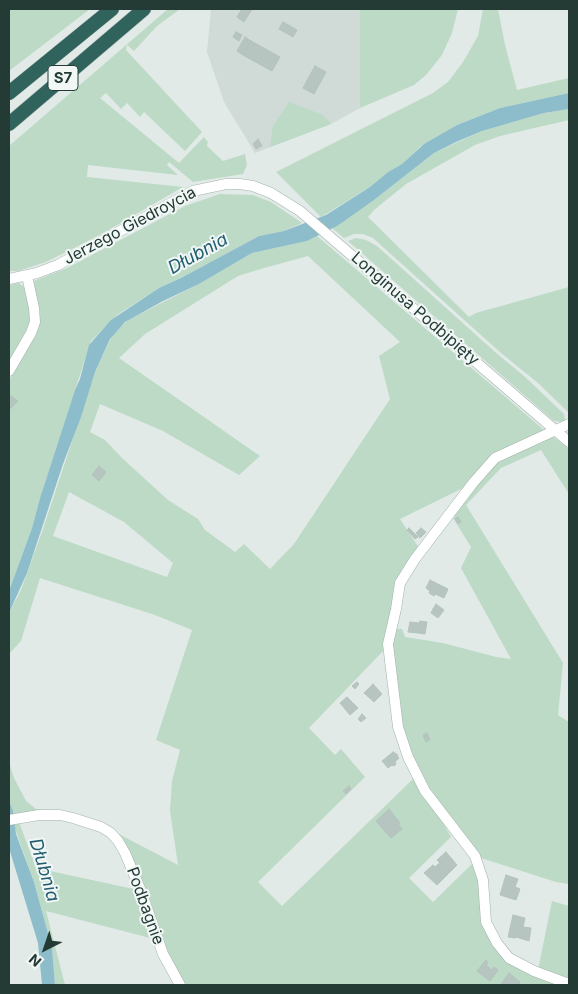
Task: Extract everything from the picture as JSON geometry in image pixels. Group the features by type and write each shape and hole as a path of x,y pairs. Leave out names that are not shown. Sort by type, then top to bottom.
{"highway":[{"name":"S7","path":"9,93 112,9"},
{"name":"S7","path":"9,124 144,9"}],"street":[{"name":"Jerzego Giedroycia","path":"9,279 47,270 71,259 193,191 218,185 240,184 253,186"},
{"name":"Longinusa Podbipięty","path":"253,186 277,196 305,214 569,442"},
{"path":"9,371 31,333 35,322 27,276"},
{"path":"569,424 495,458 451,511 415,559 400,583 388,644 398,727 408,757 425,791 476,856 483,880 486,922 497,943 509,958 534,971 569,984"},
{"name":"Podbagnie","path":"12,820 39,815 60,815 105,829 114,837 125,853 141,891 163,954 180,985"}],"shaded area":[{"path":"211,9 360,9 360,108 331,124 255,153 224,102 207,52"}],"green space":[{"path":"9,9 90,9 9,71"},
{"path":"168,9 180,9 157,26 134,51 127,45 126,50 202,132 185,151 144,112 140,117 127,103 121,109 106,93 100,98 179,163 204,137 208,142 207,146 223,161 245,154 247,165 243,174 193,182 169,162 167,165 178,175 88,165 87,177 183,187 98,236 46,262 18,271 9,271 9,146"},
{"path":"360,9 458,9 452,33 442,55 426,75 414,85 360,108"},
{"path":"483,9 498,9 517,90 569,78 569,93 500,108 457,125 421,146 402,164 388,172 370,187 321,217 276,172 433,93 448,82 463,62 478,36"},
{"path":"289,102 323,115 331,124 270,147 273,126"},
{"path":"569,109 569,120 500,136 475,145 406,184 368,217 469,317 476,313 569,287 569,413 538,383 501,353 373,238 363,234 354,234 344,238 332,228 374,200 434,153 482,131 544,113"},
{"path":"220,194 253,195 271,202 302,223 284,231 259,236 159,288 117,315 91,341 32,528 9,591 9,381 27,346 39,328 40,310 33,287 34,281 67,268 185,206"},
{"path":"317,236 544,430 492,456 464,490 461,489 400,519 419,548 404,569 384,650 309,728 335,755 341,749 365,777 258,882 282,906 414,778 451,837 409,878 433,902 472,864 480,881 485,921 511,961 564,985 185,985 170,962 111,830 178,865 170,811 172,781 180,750 156,740 192,630 155,615 40,578 21,641 9,654 9,613 21,590 43,529 95,372 113,334 128,320 199,284 252,253 307,241","holes":["308,256 400,342 379,356 390,399 294,544 270,569 244,544 235,552 205,530 198,519 168,500 105,440 90,432 100,404 163,431 239,475 260,456 119,358 145,334 238,276","69,492 124,522 173,563 167,577 53,536"]},
{"path":"356,238 366,240 377,246 524,376 564,414 565,420 563,422 554,421 348,241"},
{"path":"19,283 25,288 31,317 28,327 9,362 9,285"},
{"path":"552,436 569,449 569,494 541,450 501,468 466,505 563,663 558,715 569,722 569,884 556,882 478,857 435,800 413,760 404,736 391,643 394,629 402,629 405,637 443,643 511,659 461,568 471,547 453,518 497,460"},
{"path":"9,762 14,778 26,801 36,809 65,813 14,818 9,801"},
{"path":"19,822 36,868 138,890 154,939 46,911 65,985 55,985 52,948 34,882 15,829 14,823"},
{"path":"552,901 569,906 569,982 538,970"}],"water":[{"path":"569,93 569,109 544,113 482,131 456,142 434,153 337,226 307,241 252,253 199,284 125,322 110,339 95,372 27,573 9,613 9,591 32,528 40,498 80,379 89,345 111,320 159,288 259,236 284,231 326,215 402,164 424,144 457,125 500,108"},
{"path":"9,801 13,811 16,834 34,882 52,948 55,985 42,985 38,943 9,848"}],"building":[{"path":"242,9 252,9 244,22 237,17"},
{"path":"283,22 297,30 293,37 279,29"},
{"path":"236,32 242,35 239,41 233,37"},
{"path":"245,37 251,41 243,55 237,51"},
{"path":"251,41 280,57 272,71 243,55"},
{"path":"315,66 326,72 314,94 303,88"},
{"path":"258,139 262,146 256,149 253,144"},
{"path":"11,396 18,401 10,409 9,398"},
{"path":"99,466 106,472 99,481 92,475"},
{"path":"458,517 461,522 458,524 455,519"},
{"path":"409,528 418,537 415,539 407,530"},
{"path":"421,528 426,532 420,538 416,533"},
{"path":"430,580 448,589 444,598 429,593 430,591 426,588"},
{"path":"436,604 444,610 441,614 433,609"},
{"path":"433,609 441,614 438,618 431,613"},
{"path":"420,621 427,622 425,634 418,633"},
{"path":"410,622 420,623 418,633 408,632"},
{"path":"357,682 359,684 355,689 352,686"},
{"path":"373,684 382,694 374,702 364,693"},
{"path":"347,697 358,708 350,715 340,703"},
{"path":"362,714 366,718 361,722 358,719"},
{"path":"427,733 430,740 426,742 423,735"},
{"path":"393,752 399,758 394,766 392,765 388,768 382,761"},
{"path":"349,786 351,789 346,794 343,791"},
{"path":"389,809 400,823 398,824 402,829 391,838 376,821"},
{"path":"446,852 457,865 447,875 437,865 440,863 437,860"},
{"path":"433,865 435,867 437,865 447,875 437,885 424,873"},
{"path":"506,875 518,879 515,887 520,889 516,900 500,895"},
{"path":"513,915 525,918 523,927 531,928 529,941 508,937"},
{"path":"486,960 488,963 486,965 492,970 494,967 498,970 490,981 477,971"},
{"path":"509,973 520,982 519,985 501,984"}],"water label":[{"name":"Dłubnia","path":"198,254"},
{"name":"Dłubnia","path":"44,870"}]}
